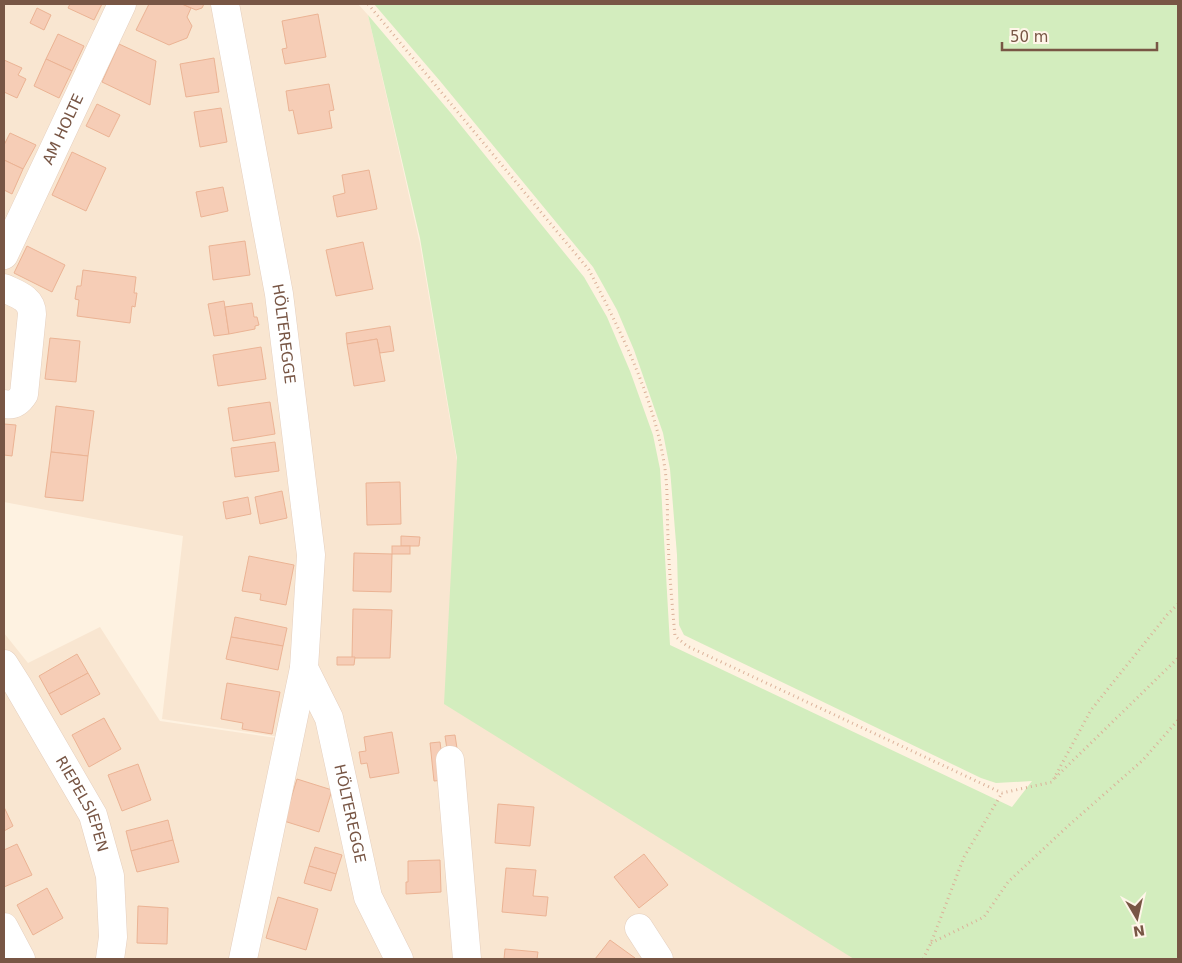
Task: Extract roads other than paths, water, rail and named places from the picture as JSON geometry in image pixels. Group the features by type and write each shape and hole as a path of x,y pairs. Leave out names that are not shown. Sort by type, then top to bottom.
{"street":[{"name":"AM HOLTE","path":"4,255 122,4"},
{"name":"HÖLTEREGGE","path":"226,4 279,294 311,555 304,668 242,959"},
{"path":"4,288 26,299 32,308 32,314 24,394 16,403 4,404"},
{"name":"RIEPELSIEPEN","path":"4,664 93,815 110,876 113,937 110,959"},
{"name":"HÖLTEREGGE","path":"304,668 329,718 368,897 399,959"},
{"path":"450,760 468,959"},
{"path":"4,927 21,959"},
{"path":"639,928 659,959"}]}
